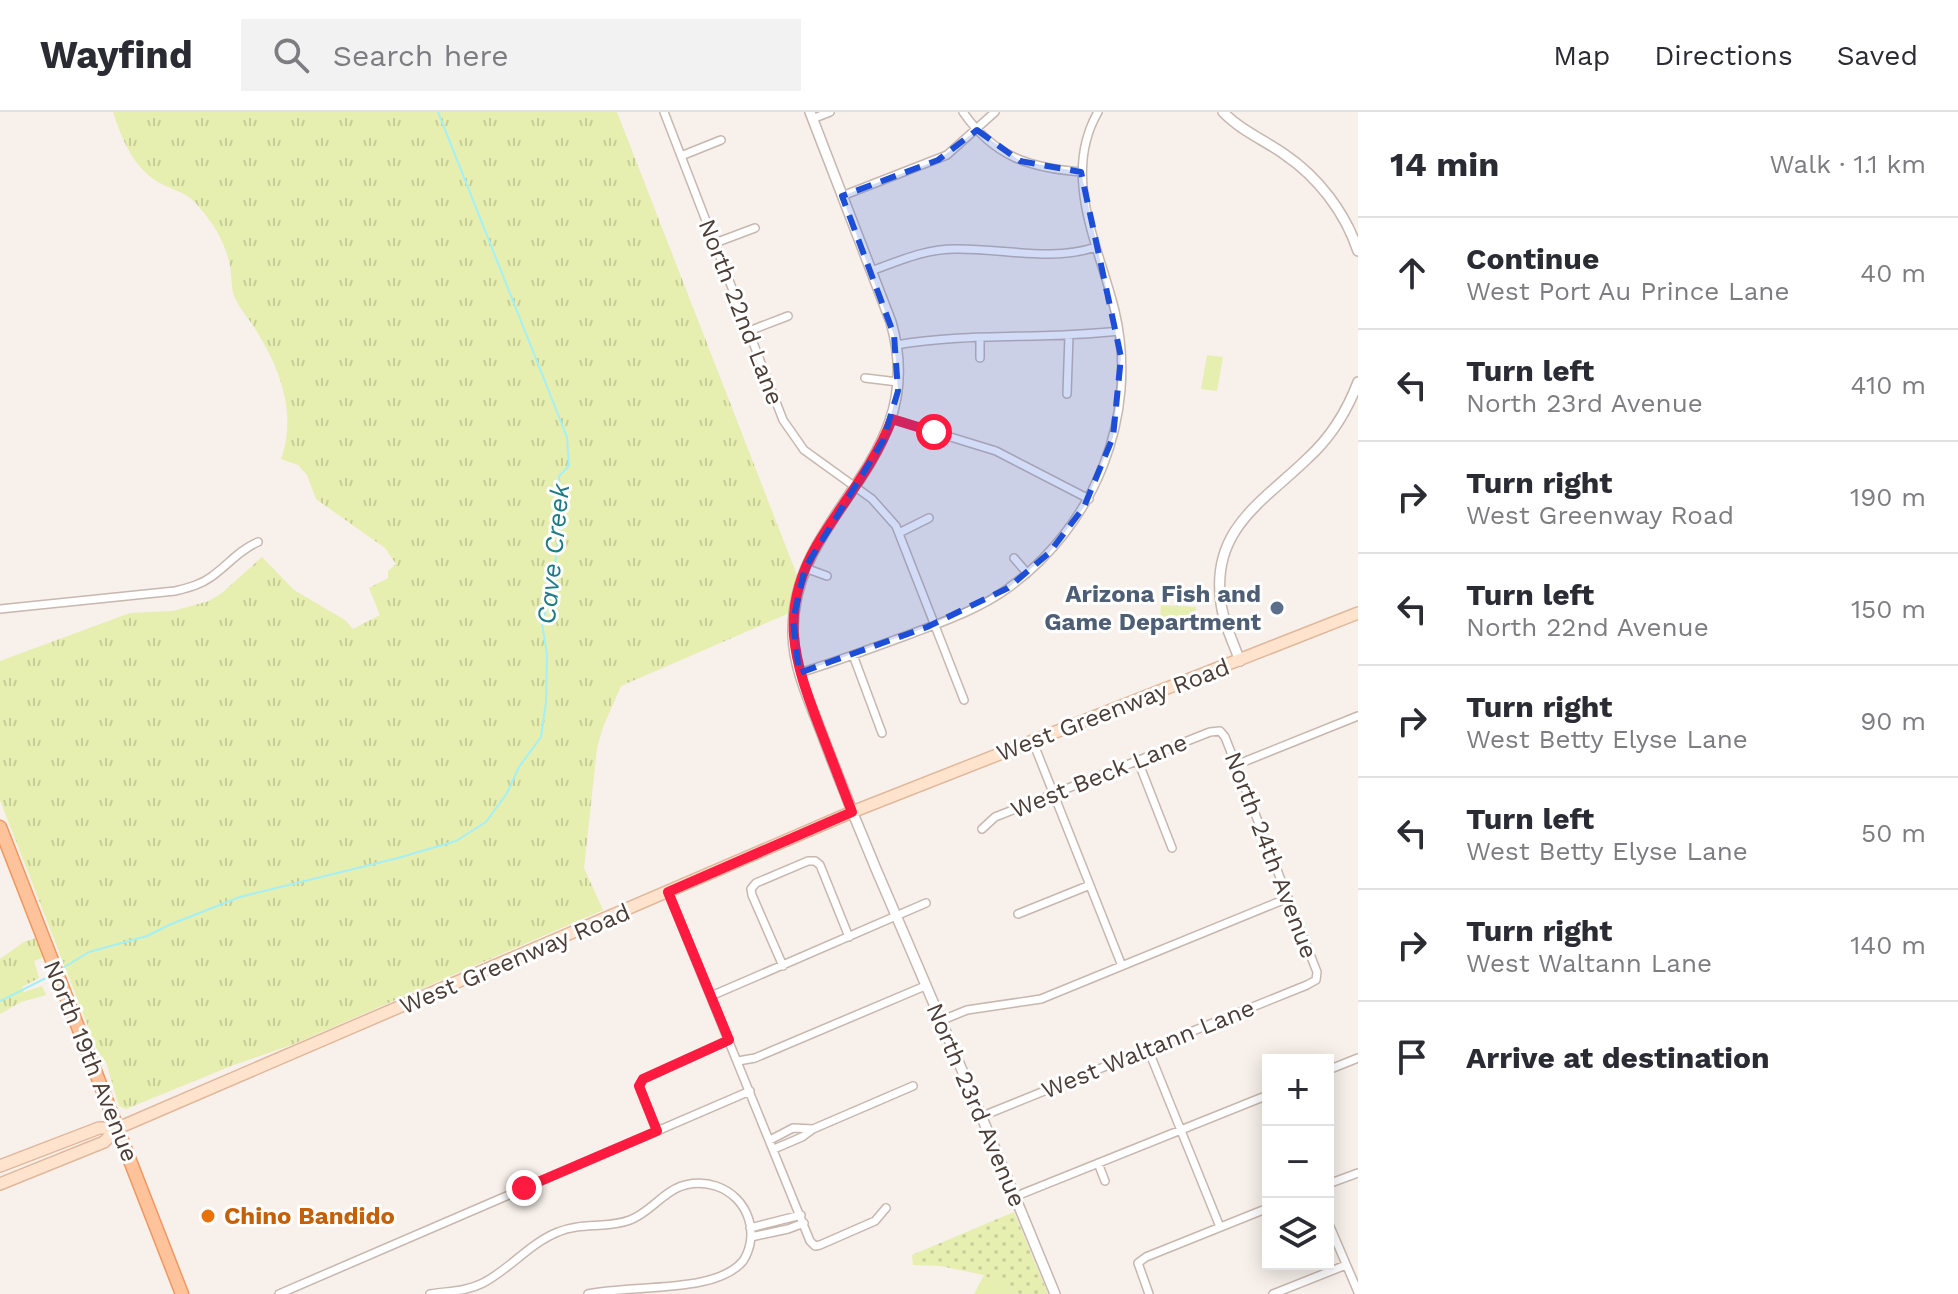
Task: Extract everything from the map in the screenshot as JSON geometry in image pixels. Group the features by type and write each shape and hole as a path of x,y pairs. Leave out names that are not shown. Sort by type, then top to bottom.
{"main road":[{"name":"West Greenway Road","path":"0,1184 104,1142 118,1128 852,812 1358,613"},
{"name":"North 19th Avenue","path":"0,827 182,1294"},
{"name":"West Greenway Road","path":"0,1166 99,1128 118,1128"}],"street":[{"name":"North 22nd Lane","path":"664,112 789,430 817,461 881,507 899,533 964,700"},
{"name":"North 23rd Avenue","path":"830,112 811,115 891,322 899,382 892,419 876,455 805,568 793,620 795,655 852,812 1055,1294"},
{"path":"963,112 977,130 1001,151 1020,161 1052,170 1081,172"},
{"path":"842,196 938,160 960,145 995,112"},
{"path":"799,673 935,624 1001,593 1027,573 1067,533 1089,499 1113,437 1119,406 1121,357 1118,331 1083,195 1081,172 1084,145 1098,112"},
{"path":"1223,112 1305,170 1326,193 1344,220 1358,251"},
{"path":"681,156 721,140"},
{"path":"715,243 755,228"},
{"path":"871,271 939,250 1059,254 1096,247"},
{"path":"749,331 788,316"},
{"path":"896,345 928,340 1118,331"},
{"path":"1067,394 1069,335"},
{"path":"980,338 980,358"},
{"path":"865,378 899,382"},
{"path":"1240,661 1224,618 1220,589 1221,569 1235,529 1251,508 1321,445 1348,407 1358,382"},
{"path":"892,419 996,451 1089,499"},
{"path":"899,533 929,518"},
{"path":"0,609 175,591 213,576 244,548 258,542"},
{"path":"1014,558 1027,573"},
{"path":"805,568 827,576"},
{"path":"853,655 882,733"},
{"path":"1236,765 1358,716"},
{"name":"North 24th Avenue","path":"1220,731 1317,972 1316,980"},
{"name":"West Beck Lane","path":"982,829 995,817 1210,732 1220,731"},
{"path":"1033,742 1122,966"},
{"path":"1138,761 1172,848"},
{"path":"783,966 752,895 751,889 756,883 808,861 815,861 820,865 849,937"},
{"path":"1018,914 1090,885"},
{"path":"668,892 815,1246 875,1221 886,1208"},
{"path":"940,1021 967,1010 1041,999 1288,898"},
{"path":"711,996 926,903"},
{"name":"West Waltann Lane","path":"980,1117 1316,980"},
{"path":"738,1061 755,1058 925,986"},
{"path":"657,1131 639,1086 643,1079 729,1040"},
{"path":"1148,1049 1220,1227"},
{"path":"1334,1068 1358,1058"},
{"path":"774,1149 913,1086"},
{"path":"279,1294 750,1091"},
{"path":"1014,1197 1262,1097"},
{"path":"770,1140 793,1128 813,1129"},
{"path":"793,1128 798,1139"},
{"path":"1098,1163 1105,1181"},
{"path":"1334,1182 1358,1173"},
{"path":"430,1294 463,1291 480,1284 551,1235 576,1227 631,1220 649,1210 670,1191 690,1184 712,1184 733,1195 746,1213 751,1232 746,1255 726,1279 717,1283 588,1294"},
{"path":"1149,1294 1138,1263 1146,1257 1262,1210"},
{"path":"751,1232 777,1228 802,1219"},
{"path":"1334,1236 1358,1292"},
{"path":"1273,1294 1346,1265"}],"highlighted area":[{"path":"977,130 1020,161 1081,172 1121,357 1113,437 1084,507 1049,553 1008,588 927,627 799,673 793,620 805,568 883,441 898,391 894,335 842,196 938,160"}],"green space":[{"path":"113,112 617,112 800,583 794,611 621,686 597,748 584,868 603,910 294,1044 126,1109 119,1106 106,1062 98,1052 0,800 0,661 130,613 173,611 209,601 262,557 294,590 345,620 353,629 380,615 369,588 388,578 388,571 396,564 385,548 316,499 307,475 298,465 281,459 287,426 284,394 266,347 234,296 230,266 222,242 195,202 158,182 142,169 125,142"},
{"path":"1207,355 1223,357 1217,391 1201,389"},
{"path":"1161,605 1196,607 1195,623 1160,621"},
{"path":"42,936 49,955 34,961 39,978 22,987 24,992 42,986 46,995 21,1002 0,1014 0,959 24,942"},
{"path":"1014,1212 1048,1294 1019,1294 984,1275 941,1266 913,1265 912,1255"},
{"path":"984,1275 1019,1294 974,1294"}],"waterway":[{"name":"Cave Creek","path":"61,969 89,952 147,936 240,897 456,841 486,822 541,737 546,702 547,654 542,623 557,552 561,516 559,476 569,466 567,437 438,112"},
{"name":"Cave Creek","path":"0,1001 52,975"}],"place":[{"name":"Arizona Fish and Game Department","path":"1277,608"},
{"name":"Chino Bandido","path":"208,1216"}],"route":[{"path":"524,1188 657,1131 639,1086 643,1079 729,1040 668,892 852,812 798,667 793,639 796,598 812,554 876,455 892,419 934,432"}]}
